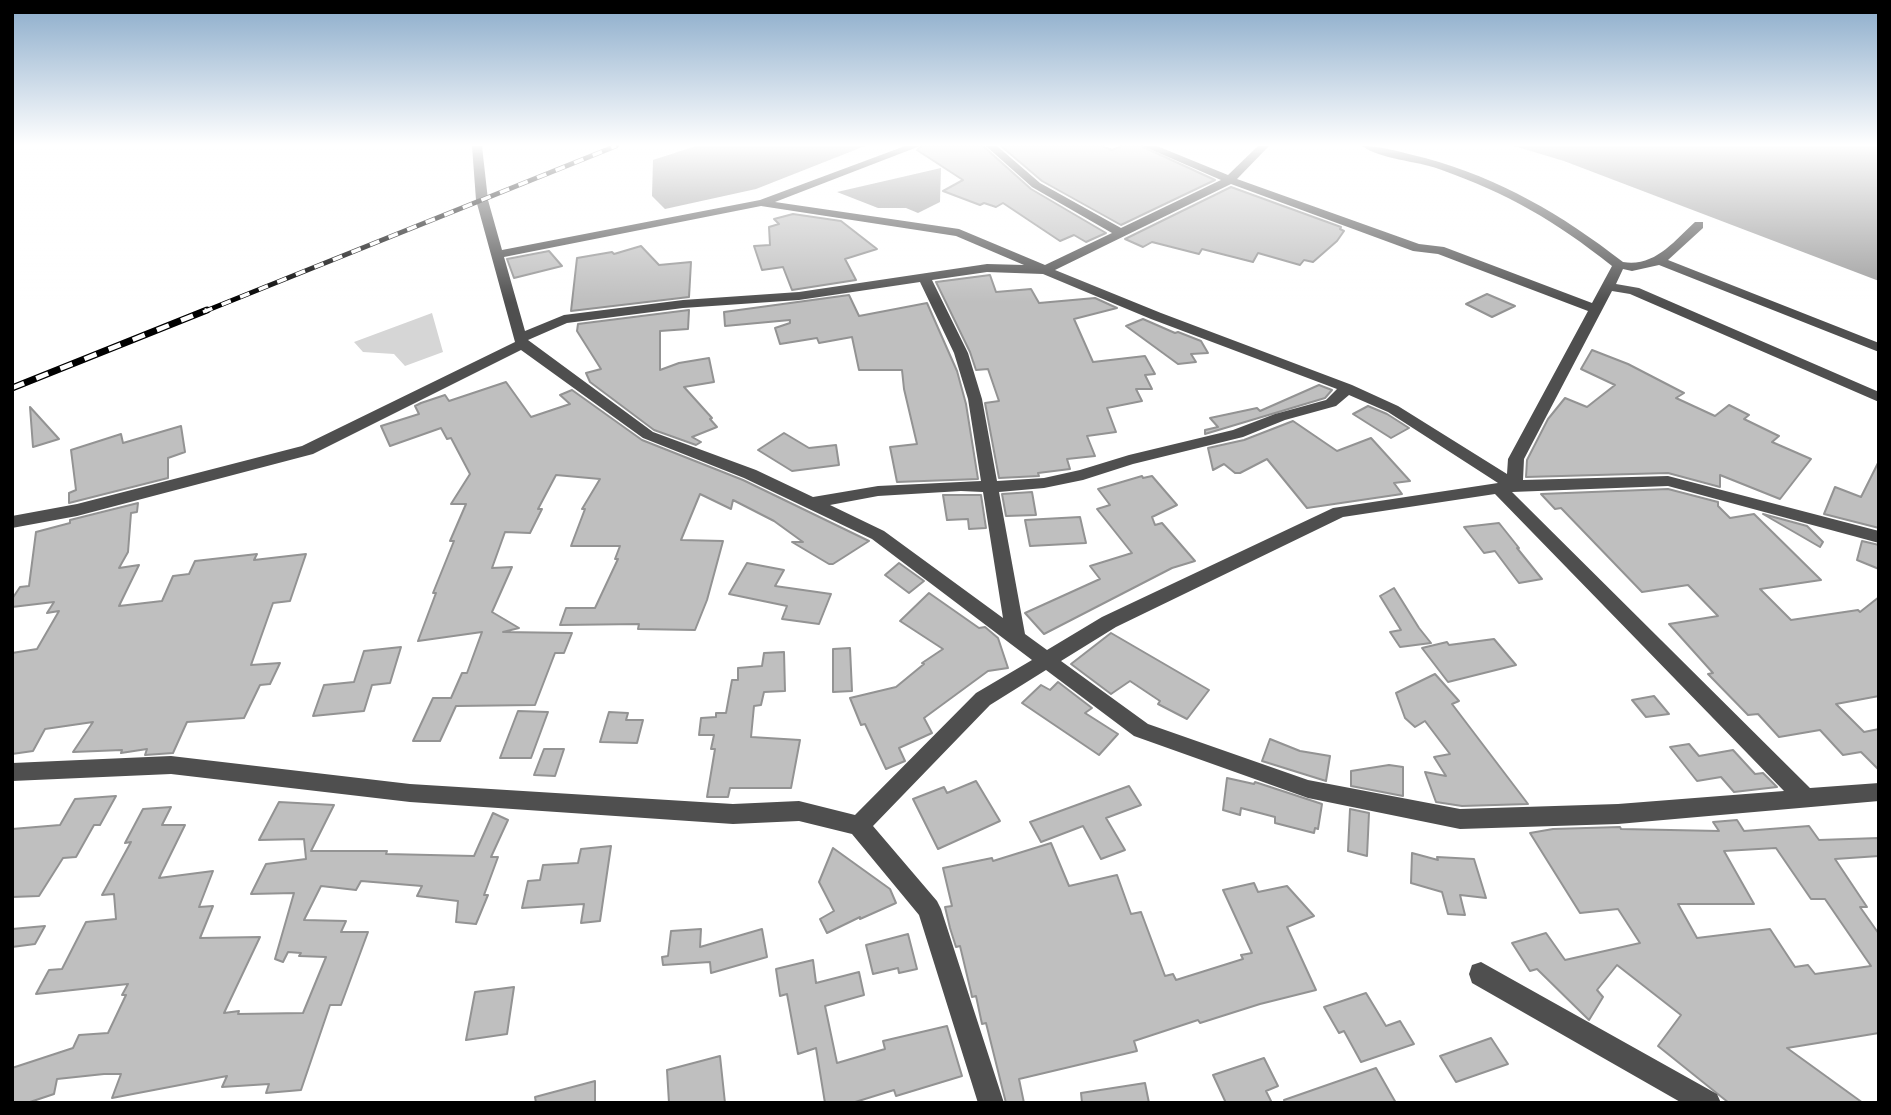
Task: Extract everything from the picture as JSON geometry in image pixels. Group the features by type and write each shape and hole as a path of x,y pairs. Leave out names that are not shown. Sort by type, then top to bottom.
{"street":[{"path":"482,198 522,341 648,435 750,474 878,535 1141,730 1307,789 1460,819 1618,814 1879,792"},
{"path":"498,255 761,203 774,198"},
{"path":"1059,198 1122,234"},
{"path":"12,522 77,510 307,450 564,319 683,304 799,296 986,268 1045,270 1194,198"},
{"path":"1280,198 1417,248 1440,250 1596,309"},
{"path":"1520,198 1570,227 1619,265 1632,267 1660,261 1699,225"},
{"path":"761,203 959,233 1045,270 1348,388 1394,410 1506,487 1805,799"},
{"path":"1660,261 1879,348"},
{"path":"1506,487 1516,459 1619,265"},
{"path":"925,278 961,352 975,399 1016,637"},
{"path":"1608,286 1634,291 1879,398"},
{"path":"811,503 878,491 990,487 1083,475 1129,460 1238,434 1280,417 1331,404 1348,388"},
{"path":"859,826 983,699 1110,622 1339,512 1506,487 1668,481 1879,537"},
{"path":"12,772 171,765 410,793 733,814 799,811 859,826 929,909 991,1103"},
{"path":"1481,974 1708,1103"}],"shaded area":[{"path":"654,198 715,198 665,209"},
{"path":"852,198 940,198 940,202 918,213 906,208 878,208"},
{"path":"1661,198 1879,198 1879,281"},
{"path":"432,313 443,352 405,366 394,354 363,352 354,342"}],"building":[{"path":"962,198 1046,198 1106,233 1086,242 1074,235 1060,241 1003,203 996,207 984,203 980,205"},
{"path":"1073,198 1177,198 1121,225"},
{"path":"1209,198 1261,198 1341,227 1344,231 1337,241 1313,262 1304,260 1300,265 1258,253 1253,262 1202,249 1199,254 1152,242 1143,247 1125,239"},
{"path":"793,214 841,221 877,249 845,259 856,280 792,290 783,267 762,270 754,246 770,245 769,227 779,224 774,219"},
{"path":"641,246 659,265 691,262 689,297 571,311 577,258 612,252 614,254"},
{"path":"549,251 562,266 514,278 507,259"},
{"path":"990,275 996,292 1031,289 1039,303 1095,298 1117,308 1074,319 1093,362 1145,356 1155,374 1145,375 1152,389 1136,389 1142,401 1107,408 1116,432 1087,436 1095,456 1067,459 1070,469 1038,473 1039,476 999,478 985,403 999,401 988,369 976,370 936,282"},
{"path":"1487,294 1515,306 1492,317 1466,304"},
{"path":"849,295 859,316 927,303 957,371 966,404 978,479 897,482 890,447 917,444 902,370 859,370 852,337 819,343 817,338 780,344 775,328 790,323 790,320 725,326 724,312"},
{"path":"689,310 688,329 660,331 660,370 679,363 709,358 714,382 684,387 717,427 692,437 701,442 696,445 654,430 590,382 586,373 601,369 577,331 578,324"},
{"path":"1143,319 1201,341 1208,353 1191,354 1196,362 1178,364 1126,326"},
{"path":"1592,350 1628,364 1684,393 1676,398 1715,416 1729,405 1749,415 1744,419 1779,436 1772,442 1811,459 1780,499 1720,475 1720,487 1668,473 1526,477 1527,460 1548,419 1565,398 1587,407 1615,385 1581,369"},
{"path":"506,382 531,417 570,404 560,395 572,390 642,440 743,480 869,541 829,564 792,542 803,542 774,521 733,500 731,509 700,494 681,540 723,541 707,600 695,630 638,629 639,624 560,625 566,608 595,608 618,559 615,559 620,546 571,546 585,509 582,509 600,479 556,475 538,509 542,509 530,533 505,532 492,568 512,567 492,612 519,628 503,632 572,633 564,653 555,653 535,705 456,706 440,741 413,741 433,698 451,698 462,673 467,673 482,632 418,641 436,593 433,593 454,541 450,541 466,504 451,504 470,474 451,438 447,439 441,428 390,446 381,426 419,414 415,406 421,403 445,395 449,401"},
{"path":"1319,385 1332,390 1325,398 1205,434 1205,430 1218,427 1210,418 1257,408 1260,411"},
{"path":"1368,406 1409,428 1391,438 1353,414"},
{"path":"30,407 59,439 33,447"},
{"path":"1293,421 1337,451 1371,438 1410,481 1394,483 1402,494 1307,508 1267,459 1240,473 1235,473 1224,464 1213,470 1208,448 1244,440"},
{"path":"181,426 185,452 168,458 168,478 69,503 69,493 76,490 71,450 121,434 123,443"},
{"path":"784,433 809,448 836,445 839,465 792,471 758,450"},
{"path":"1879,461 1879,528 1824,514 1835,487 1861,497"},
{"path":"1142,476 1152,476 1177,505 1152,517 1155,525 1162,523 1195,561 1172,568 1044,634 1025,613 1100,579 1090,566 1132,553 1097,509 1110,505 1098,489"},
{"path":"1668,489 1718,502 1718,506 1730,518 1754,514 1821,580 1760,589 1791,620 1858,610 1860,612 1879,597 1879,696 1836,704 1864,732 1879,729 1879,770 1861,752 1843,755 1820,730 1779,737 1758,714 1748,715 1708,674 1713,673 1669,624 1718,616 1688,585 1642,592 1561,508 1555,509 1541,494"},
{"path":"1032,492 1036,515 1006,516 1002,494"},
{"path":"943,495 981,495 986,528 969,529 968,519 947,520"},
{"path":"138,503 137,512 131,513 128,552 119,568 139,565 119,606 162,601 173,576 189,574 195,561 257,554 254,560 306,554 290,601 273,603 251,665 280,663 270,684 260,685 244,718 187,722 173,753 145,755 147,749 121,753 122,750 73,752 93,722 45,729 33,751 12,754 12,653 37,649 59,611 47,613 54,602 12,607 12,599 20,587 29,586 36,532 70,523 70,520"},
{"path":"1763,514 1807,526 1823,542 1820,547"},
{"path":"1080,517 1086,543 1030,546 1025,520"},
{"path":"1499,523 1542,579 1519,583 1495,551 1484,553 1464,527"},
{"path":"1862,541 1879,545 1879,569 1857,560"},
{"path":"747,563 784,570 775,586 831,594 819,624 782,619 787,606 729,594"},
{"path":"899,563 924,581 909,593 885,575"},
{"path":"1394,588 1431,643 1400,647 1390,632 1401,630 1380,596"},
{"path":"929,593 979,628 985,627 998,638 1008,668 988,671 924,718 932,733 899,748 905,761 886,769 865,724 861,725 850,698 896,687 924,664 922,663 943,649 900,621"},
{"path":"1111,633 1209,690 1187,719 1158,704 1160,701 1130,681 1111,694 1071,664"},
{"path":"1494,639 1516,665 1448,682 1422,648 1447,642 1449,645"},
{"path":"401,647 390,683 372,685 364,711 313,716 324,685 354,682 364,651"},
{"path":"850,648 852,691 833,692 833,649"},
{"path":"784,652 785,691 764,692 761,705 754,706 751,737 800,740 791,788 730,788 728,797 707,797 715,749 711,749 714,735 699,735 701,718 726,713 732,680 738,680 738,668 762,666 764,653"},
{"path":"1435,674 1459,701 1452,704 1528,804 1462,806 1436,802 1425,772 1446,776 1434,757 1450,754 1425,721 1415,727 1405,718 1396,693"},
{"path":"1058,682 1092,708 1085,713 1118,734 1099,755 1022,703 1041,685 1050,690"},
{"path":"1654,696 1669,714 1646,717 1632,700"},
{"path":"518,711 548,712 531,758 500,758"},
{"path":"609,712 628,713 626,720 643,720 637,743 600,742"},
{"path":"1270,739 1300,751 1330,756 1326,781 1262,761"},
{"path":"1689,744 1699,756 1733,750 1755,774 1763,773 1777,787 1734,792 1721,777 1697,781 1670,747"},
{"path":"544,749 564,749 555,776 534,775"},
{"path":"1389,765 1403,767 1403,796 1351,786 1351,771"},
{"path":"1227,778 1254,784 1255,782 1322,804 1318,829 1315,828 1314,833 1275,823 1275,817 1241,808 1240,815 1223,810"},
{"path":"976,781 1000,821 938,849 913,799 944,787 947,793"},
{"path":"1129,786 1141,805 1106,818 1125,850 1101,859 1083,826 1041,842 1030,822"},
{"path":"116,796 100,825 94,825 76,857 63,858 39,896 12,897 12,829 60,825 75,799"},
{"path":"279,802 334,805 311,851 387,851 386,854 474,856 493,813 508,820 491,857 498,857 484,895 488,895 476,924 456,922 458,901 417,896 422,886 361,881 356,890 321,886 304,920 346,921 341,932 368,932 341,1005 330,1005 301,1090 266,1093 269,1084 222,1087 227,1076 112,1098 121,1074 104,1074 57,1079 54,1094 27,1103 12,1103 12,1068 73,1048 79,1035 108,1033 126,995 122,995 128,984 36,994 49,970 62,969 86,922 116,919 114,894 102,895 131,842 125,843 143,809 171,807 162,825 185,825 159,878 213,871 199,907 213,906 200,938 260,937 224,1013 303,1013 326,957 299,956 301,953 288,952 283,962 275,959 294,893 251,894 266,864 306,859 304,839 259,840"},
{"path":"1350,809 1369,813 1367,856 1348,851"},
{"path":"1737,820 1744,831 1809,826 1819,840 1879,838 1879,856 1835,859 1867,907 1860,907 1879,934 1879,1033 1787,1048 1863,1103 1729,1103 1658,1046 1681,1015 1617,965 1597,990 1603,997 1589,1020 1537,969 1530,971 1512,943 1546,933 1565,960 1640,943 1618,909 1580,913 1530,833 1553,829 1620,827 1719,831 1713,822","holes":["1776,848 1811,899 1825,899 1871,966 1815,974 1808,965 1795,967 1770,929 1697,938 1678,904 1754,904 1724,851"]},
{"path":"1051,843 1069,886 1117,875 1131,914 1141,912 1165,976 1173,974 1176,980 1243,959 1241,955 1252,953 1223,890 1254,883 1258,892 1287,886 1314,916 1287,927 1316,990 1200,1023 1198,1020 1134,1041 1137,1051 1019,1079 1024,1103 1006,1103 986,1023 982,1024 976,996 972,997 960,946 956,947 950,928 945,907 952,906 943,868 992,858 993,861"},
{"path":"611,846 600,921 581,923 584,904 522,908 528,881 540,880 543,865 578,863 581,849"},
{"path":"833,848 890,889 896,903 827,933 820,919 834,911 819,882"},
{"path":"1412,853 1438,860 1437,857 1474,859 1486,898 1460,895 1465,915 1448,914 1442,892 1411,883"},
{"path":"45,926 35,944 12,947 12,929"},
{"path":"701,929 700,947 762,929 767,957 711,973 710,962 663,965 662,957 668,956 671,931"},
{"path":"908,934 917,969 899,973 898,968 873,974 866,945"},
{"path":"813,960 816,983 859,972 864,995 825,1006 837,1063 885,1049 883,1041 947,1026 962,1076 896,1096 894,1090 852,1103 825,1103 816,1048 798,1054 787,994 780,996 776,969"},
{"path":"514,987 507,1034 466,1040 475,992"},
{"path":"1366,993 1386,1026 1400,1021 1414,1044 1361,1062 1344,1031 1339,1033 1324,1007"},
{"path":"1491,1038 1508,1064 1456,1082 1440,1056"},
{"path":"720,1056 725,1103 669,1103 667,1070"},
{"path":"1264,1058 1278,1086 1266,1091 1272,1103 1226,1103 1213,1075"},
{"path":"1376,1068 1396,1103 1285,1103 1284,1100"},
{"path":"595,1081 595,1103 536,1103 535,1097"},
{"path":"1145,1083 1149,1103 1082,1103 1081,1093"}],"railway":[{"path":"203,312 487,198"},
{"path":"12,388 207,310"}]}
